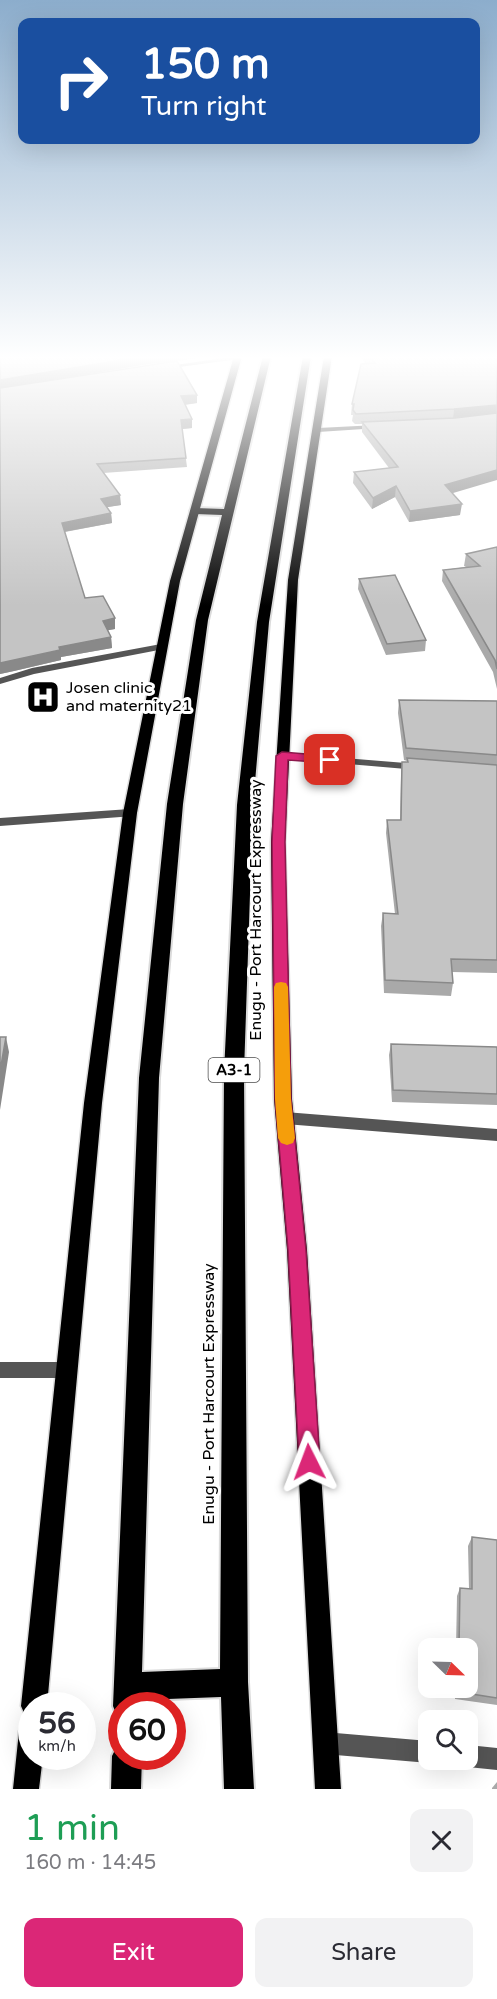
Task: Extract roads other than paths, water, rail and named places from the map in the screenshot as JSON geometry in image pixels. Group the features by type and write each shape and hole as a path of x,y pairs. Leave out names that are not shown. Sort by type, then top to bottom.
{"highway":[{"path":"128,1692 149,1078 175,804 202,620 247,439"},
{"name":"Enugu - Port Harcourt Expressway","path":"239,1789 234,1682 234,1072 245,805 263,622 293,439"},
{"path":"195,511 229,512"},
{"path":"158,1692 234,1682"},
{"path":"126,1789 127,1770"}],"main road":[{"path":"35,1692 93,1103 130,813 160,646 175,581 215,439"},
{"name":"Enugu - Port Harcourt Expressway","path":"316,439 293,580 278,842 285,1118 298,1274 328,1789"},
{"path":"26,1789 28,1770"}],"street":[{"path":"0,681 32,671 160,646"},
{"path":"282,756 425,767"},
{"path":"0,822 130,813"},
{"path":"285,1118 497,1135"},
{"path":"0,1370 67,1370"},
{"path":"324,1743 418,1751"},
{"path":"478,1757 497,1759"}],"place":[{"name":"Josen clinic and maternity21","path":"43,697"}]}
